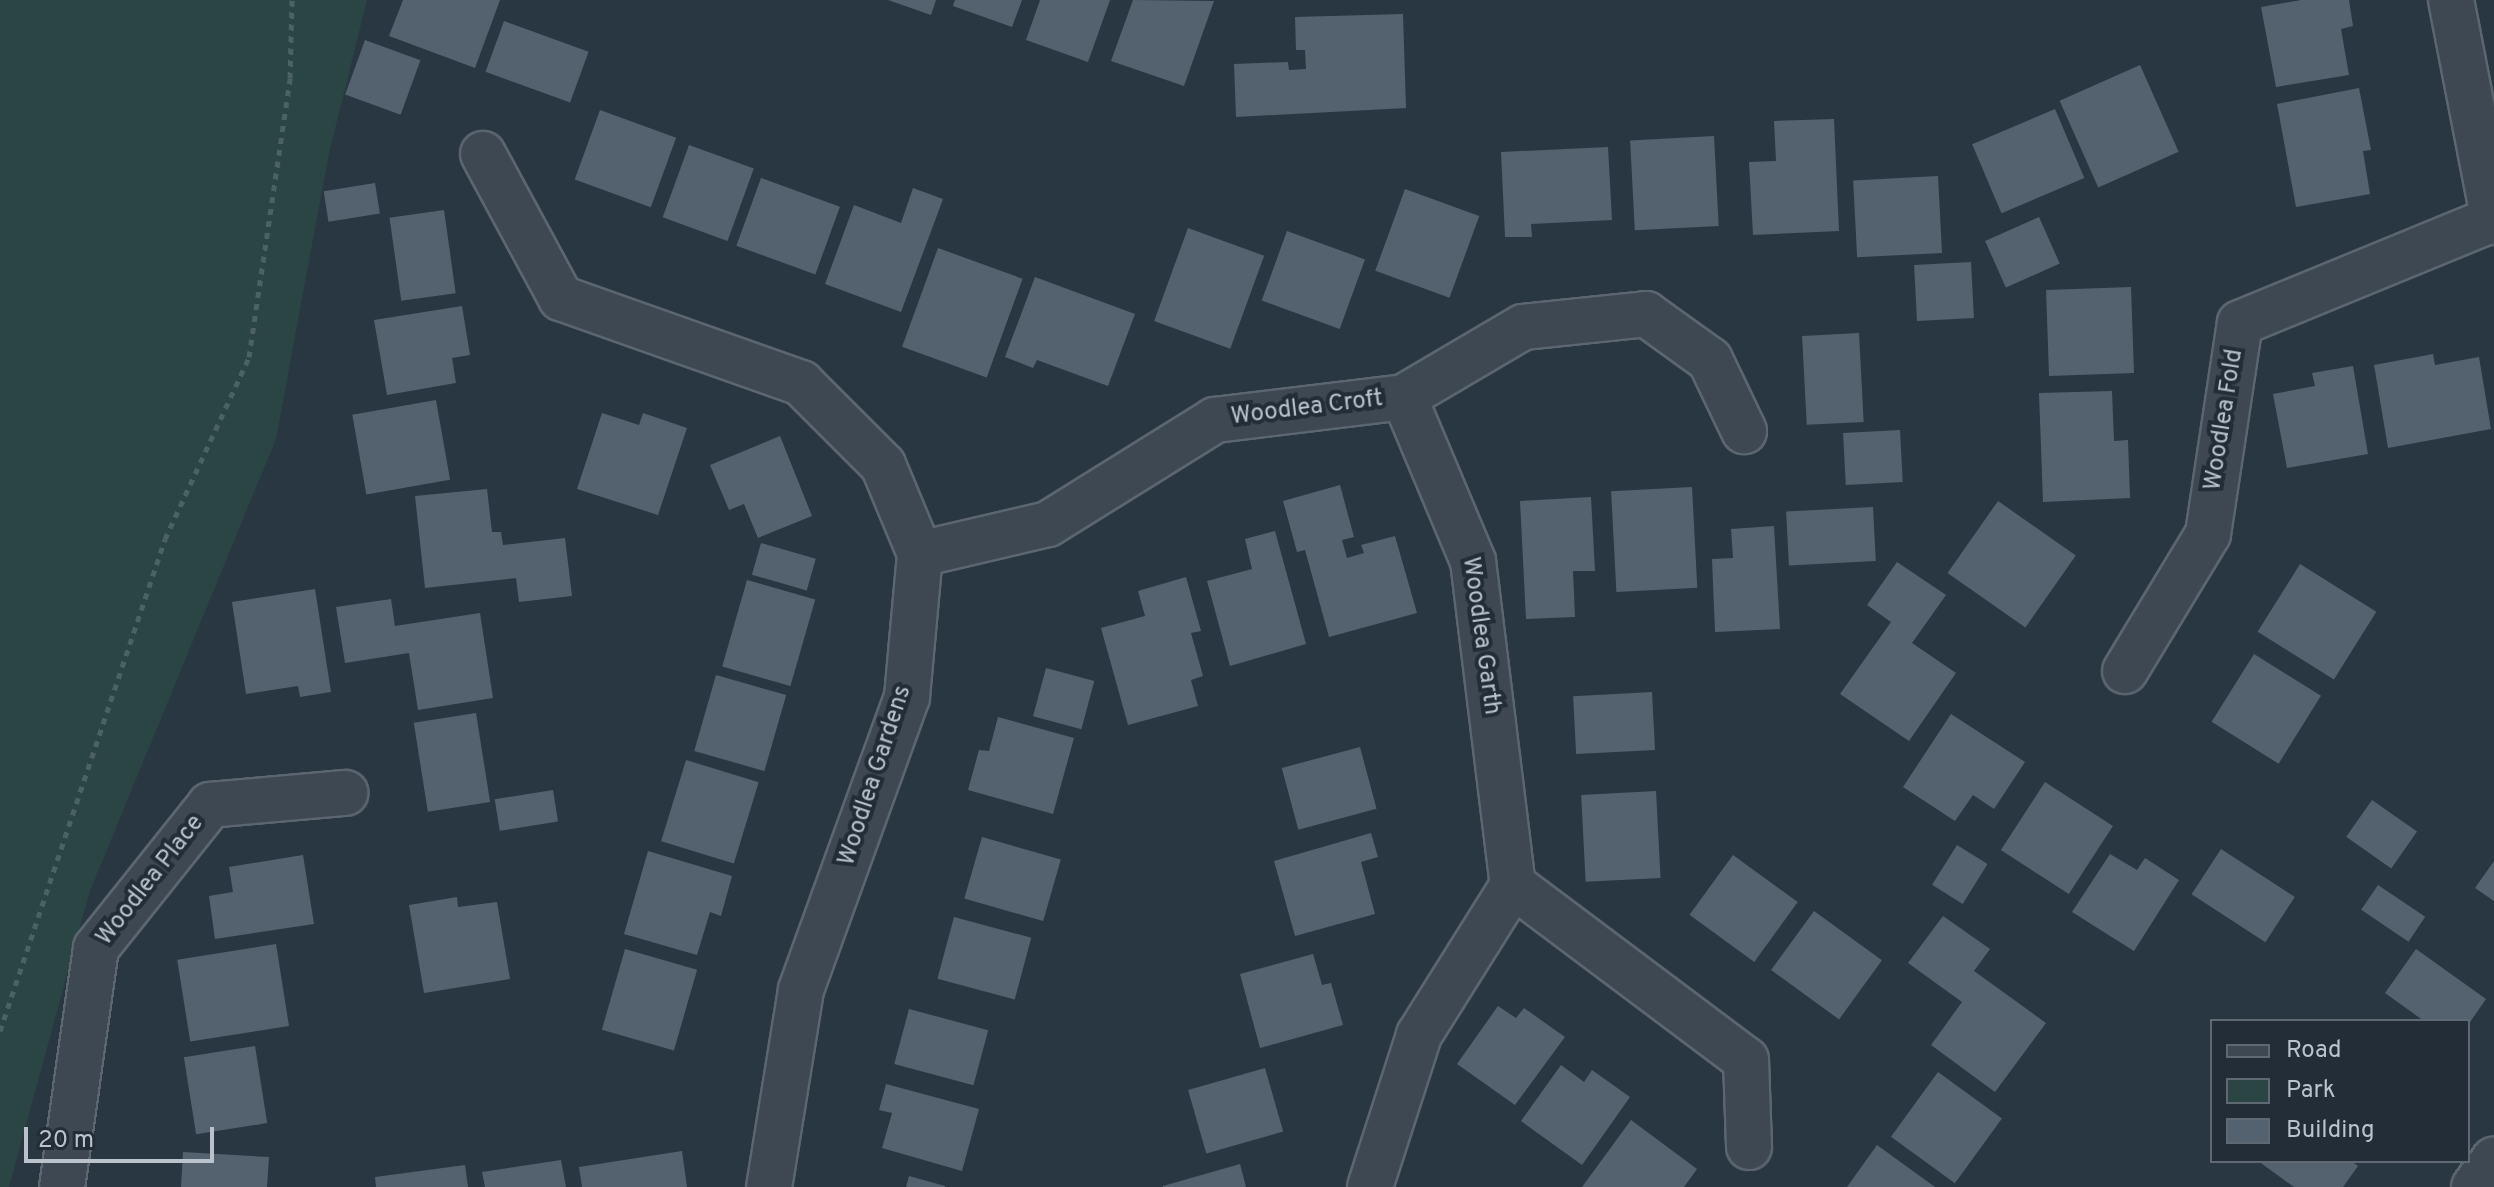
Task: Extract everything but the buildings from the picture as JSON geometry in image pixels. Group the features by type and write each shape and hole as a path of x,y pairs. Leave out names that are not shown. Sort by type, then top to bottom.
{"street":[{"path":"2451,0 2483,118 2493,220"},
{"name":"Woodlea Gardens","path":"483,154 561,298 801,383 883,465 920,554 907,697 801,990 769,1187"},
{"name":"Woodlea Fold","path":"2125,671 2208,534 2240,323 2493,220"},
{"name":"Woodlea Croft","path":"920,554 1048,524 1215,420 1404,397 1523,327 1646,314 1710,360 1744,431"},
{"name":"Woodlea Garth","path":"1404,397 1473,561 1513,885"},
{"name":"Woodlea Place","path":"62,1187 96,948 210,805 345,793"},
{"path":"1370,1187 1419,1035 1513,885 1746,1060 1749,1147"},
{"path":"2474,1187 2494,1159"}],"path":[{"path":"0,1031 165,539 249,357 290,78 292,0"}],"green space":[{"path":"0,0 367,0 329,153 276,439 90,891 9,1187 0,1187"}]}
